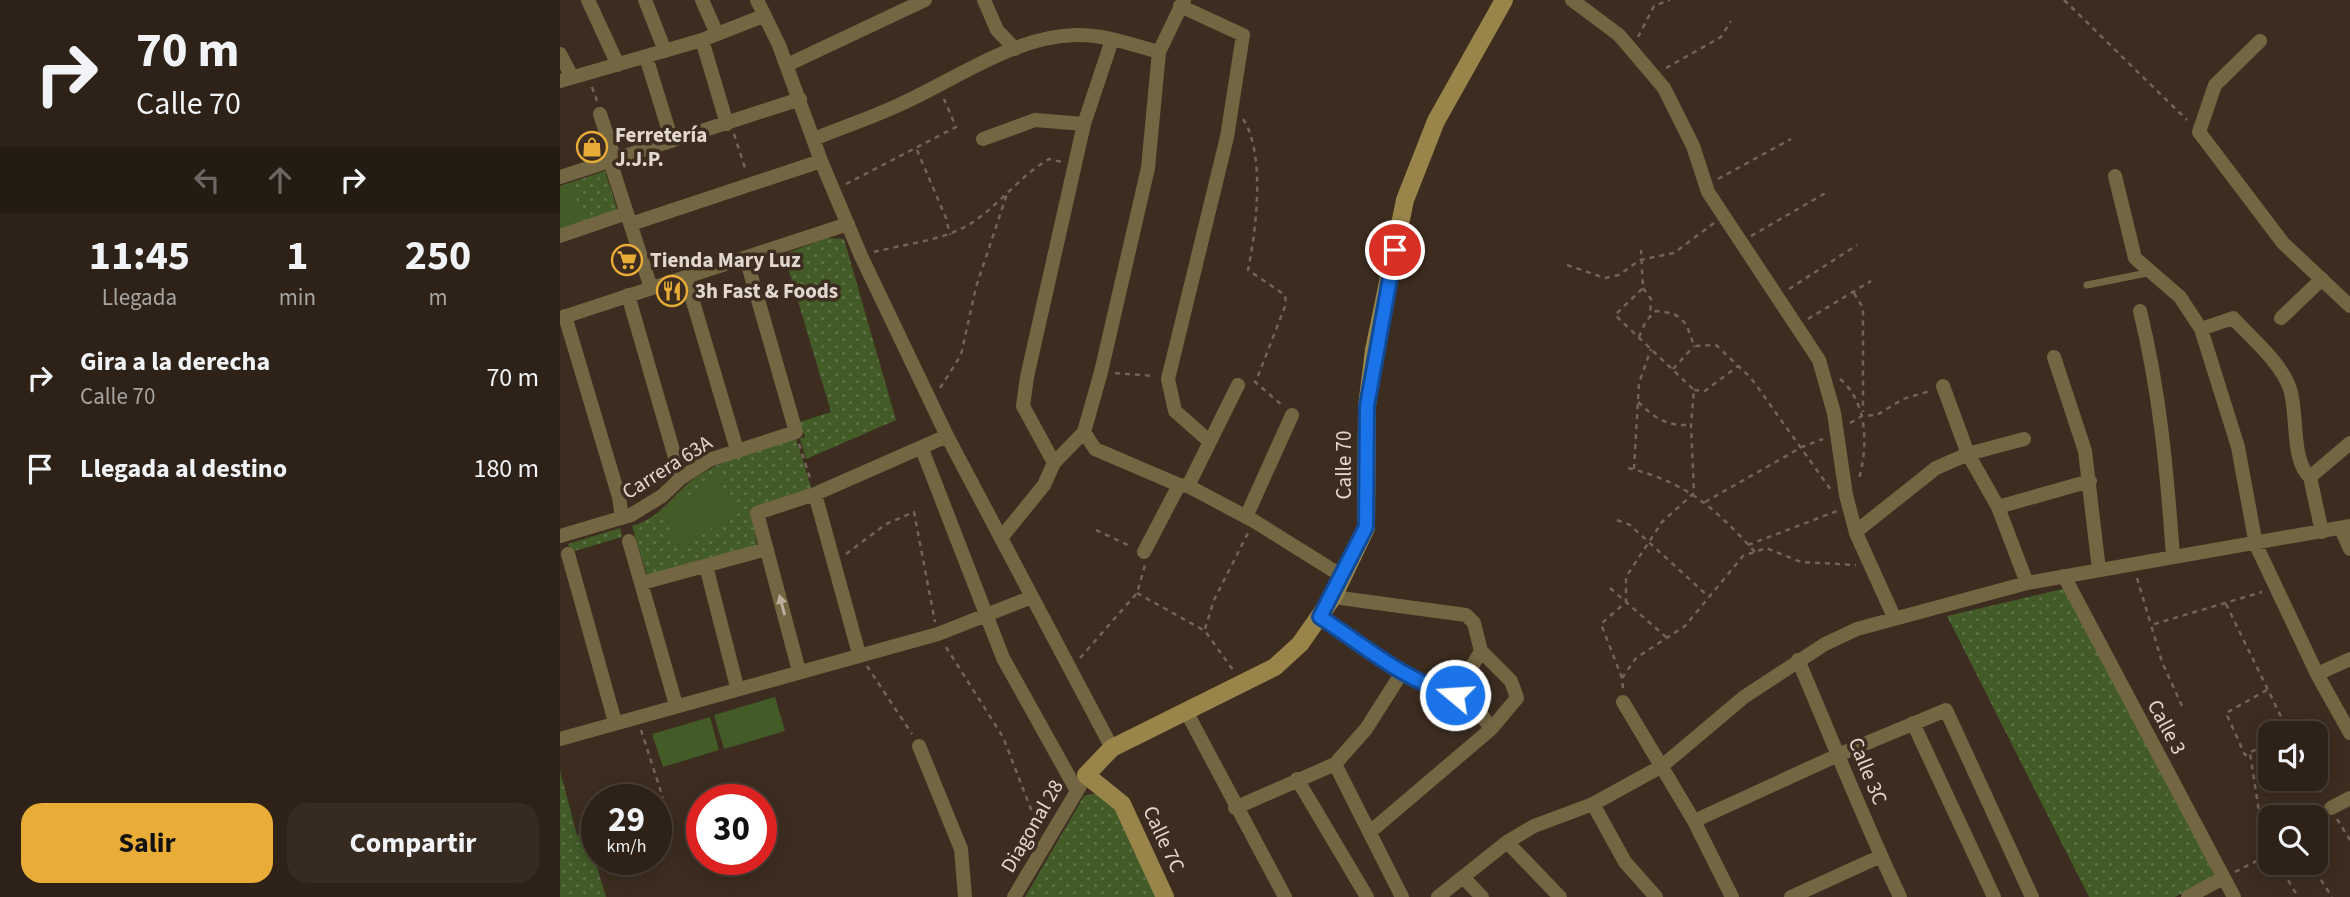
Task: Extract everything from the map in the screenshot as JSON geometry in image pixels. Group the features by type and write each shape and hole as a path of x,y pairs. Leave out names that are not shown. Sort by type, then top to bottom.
{"street":[{"path":"588,0 618,65"},
{"path":"645,0 665,51"},
{"path":"702,0 717,34"},
{"path":"757,0 787,65 821,160 848,224 947,436 1112,748"},
{"path":"787,65 925,0"},
{"path":"984,0 997,30 1015,48"},
{"name":"Calle 70","path":"1082,783 1112,748 1243,684 1285,658 1320,617 1333,597 1366,527 1367,406 1374,350 1405,200 1436,121 1504,0"},
{"path":"1572,0 1594,14 1634,51 1664,88 1693,146 1706,185 1723,217 1819,360 1837,429 1847,508 1894,617"},
{"path":"1001,538 1044,485 1054,463 1084,432 1101,372 1147,168 1159,52 1182,3 1243,35 1230,117 1198,264 1168,379 1175,411 1209,440"},
{"path":"560,54 566,79 589,75 702,40 763,16"},
{"path":"814,139 939,86 1015,48 1077,34 1159,52"},
{"path":"702,40 729,123"},
{"path":"1054,463 1023,406 1044,293 1084,124 1112,40"},
{"path":"2260,41 2215,85 2199,132 2283,243 2350,306"},
{"path":"646,57 672,141"},
{"path":"560,177 800,99"},
{"path":"600,114 651,288"},
{"path":"983,139 1035,120 1084,124"},
{"path":"560,236 750,184 821,160"},
{"path":"2115,176 2132,252 2180,297 2201,329 2238,447 2256,545 2317,674 2350,733"},
{"path":"622,518 618,497 562,317 848,224"},
{"path":"746,258 796,432"},
{"path":"686,278 737,450"},
{"path":"2281,318 2322,279"},
{"path":"628,295 681,478"},
{"path":"2140,311 2155,372 2167,464 2173,556"},
{"path":"2201,329 2233,318 2283,375 2290,390 2299,458 2310,477 2322,533"},
{"path":"2054,356 2085,452 2099,570"},
{"path":"1143,552 1184,486 1238,385"},
{"path":"1943,386 1968,454 1998,507 2026,583"},
{"path":"1250,519 1292,415"},
{"name":"Carrera 63A","path":"561,532 622,518 662,496 681,478 709,460 796,432"},
{"path":"1084,432 1095,449 1184,486 1250,519 1342,576"},
{"path":"799,671 757,513 815,494 947,436"},
{"path":"1858,530 1936,468 1968,454 2024,439"},
{"path":"2310,477 2350,443"},
{"path":"922,449 1003,658 1082,783"},
{"path":"1998,507 2090,481"},
{"path":"815,494 859,654"},
{"path":"1438,897 1507,842 1534,826 1593,804 1662,766 1744,697 1798,660 1857,629 2026,583 2173,556 2256,545 2346,527 2350,549"},
{"path":"629,541 676,705"},
{"path":"642,583 767,549"},
{"path":"568,554 615,722"},
{"path":"706,566 737,687"},
{"name":"Calle 3","path":"2064,576 2234,897"},
{"path":"560,739 737,687 938,634 1031,597"},
{"path":"1333,597 1466,615 1474,623 1481,651 1511,681 1517,698 1491,729 1370,832"},
{"path":"1320,617 1401,674 1475,705 1491,729"},
{"path":"1455,695 1481,651"},
{"path":"2317,674 2350,659"},
{"name":"Calle 3C","path":"1798,660 1900,897"},
{"path":"1236,808 1335,764 1366,729 1401,674"},
{"path":"1623,702 1694,821 1732,897"},
{"path":"1694,821 1838,755 1947,710 2032,897"},
{"path":"1186,711 1285,897"},
{"path":"1913,723 1994,897"},
{"path":"919,746 961,849 965,897"},
{"path":"1335,764 1402,897"},
{"path":"1297,779 1367,897"},
{"name":"Diagonal 28","path":"1014,897 1082,783"},
{"name":"Calle 7C","path":"1082,783 1122,804 1165,897"},
{"path":"2331,808 2350,798"},
{"path":"1593,804 1625,862 1656,897"},
{"path":"1507,842 1560,897"},
{"path":"1791,897 1881,856"},
{"path":"1463,877 1482,897"},
{"path":"2188,897 2223,878"}],"lane":[{"path":"2087,285 2152,272"}],"path":[{"path":"1634,51 1642,25 1654,6 1670,0"},
{"path":"2064,0 2199,132"},
{"path":"1655,76 1679,58 1721,37 1731,21"},
{"path":"589,75 600,114"},
{"path":"834,190 956,127 939,86"},
{"path":"1230,117 1244,121 1253,145 1255,226 1248,270 1285,295 1286,304 1255,381"},
{"path":"729,123 750,184"},
{"path":"1706,185 1791,139"},
{"path":"916,149 946,218 950,235"},
{"path":"862,256 950,235 974,221 1007,194 1030,170 1049,159 1076,164"},
{"path":"1740,244 1829,191"},
{"path":"931,401 961,355 976,287 1007,194"},
{"path":"1567,265 1605,278 1619,275 1640,260 1674,253 1723,217"},
{"path":"1776,298 1857,245"},
{"path":"1639,337 1650,316 1651,299 1643,288 1644,266 1640,260 1641,250"},
{"path":"1796,326 1871,281"},
{"path":"1643,288 1615,315 1694,390 1705,391 1738,366"},
{"path":"1854,293 1863,308 1861,387 1865,404 1862,416"},
{"path":"1650,316 1657,311 1674,312 1686,323 1694,346"},
{"path":"1674,369 1694,346 1716,345 1751,378 1847,508"},
{"path":"1634,469 1639,383 1651,348"},
{"path":"1748,545 1847,508 1860,475 1865,433 1862,416 1846,384 1819,360"},
{"path":"1101,372 1168,379"},
{"path":"1238,385 1255,381"},
{"path":"1255,381 1292,415"},
{"path":"1705,502 1802,447 1819,442 1862,416 1878,415 1903,399 1943,386"},
{"path":"1623,702 1622,678 1601,624 1626,602 1626,577 1662,522 1693,493 1691,425 1694,390"},
{"path":"1638,402 1658,421 1691,425"},
{"path":"796,432 815,494"},
{"path":"1628,468 1661,476 1693,493 1755,552"},
{"path":"835,562 886,524 914,512 938,634 1003,737 1045,847"},
{"path":"1205,631 1214,600 1250,519"},
{"path":"1617,520 1630,525 1709,597"},
{"path":"1070,668 1137,593 1146,569 1143,552 1097,530"},
{"path":"1622,678 1636,658 1685,626 1743,556 1766,548 1801,562 1840,567 1870,564"},
{"path":"2134,563 2143,606 2162,662 2182,706"},
{"path":"1610,588 1666,637"},
{"path":"2151,625 2275,588"},
{"path":"1137,593 1205,631 1243,684"},
{"path":"2226,603 2282,721"},
{"path":"859,654 919,746"},
{"path":"2258,749 2245,755 2226,713 2267,690"},
{"path":"641,730 658,784"},
{"path":"2250,753 2258,805"},
{"path":"2223,878 2258,860"},
{"path":"2285,875 2298,897"},
{"path":"2318,875 2332,897"}],"green space":[{"path":"605,171 618,212 560,231 560,186"},
{"path":"571,182 584,223 560,231 560,186"},
{"path":"827,238 844,239 896,420 806,459 800,439 805,437 800,422 831,412 784,254"},
{"path":"796,439 812,490 752,515 757,545 647,576 632,526 652,517 706,471 744,455"},
{"path":"718,478 739,512 680,547 661,513"},
{"path":"620,528 622,537 571,552 568,544"},
{"path":"2067,588 2209,860 2214,876 2175,897 2089,897 1947,616"},
{"path":"775,697 785,731 724,749 714,715"},
{"path":"710,717 719,750 663,767 652,734"},
{"path":"560,771 577,835 581,834 581,875 599,875 606,897 560,897"},
{"path":"1096,793 1115,810 1157,897 1025,897 1084,796"}],"place":[{"name":"Ferretería J.J.P.","path":"592,147"},
{"name":"Tienda Mary Luz","path":"627,260"},
{"name":"3h Fast & Foods","path":"672,291"}],"route":[{"path":"1395,250 1374,350 1367,406 1366,527 1333,597 1320,617 1401,674 1428,687 1455,695"}]}
